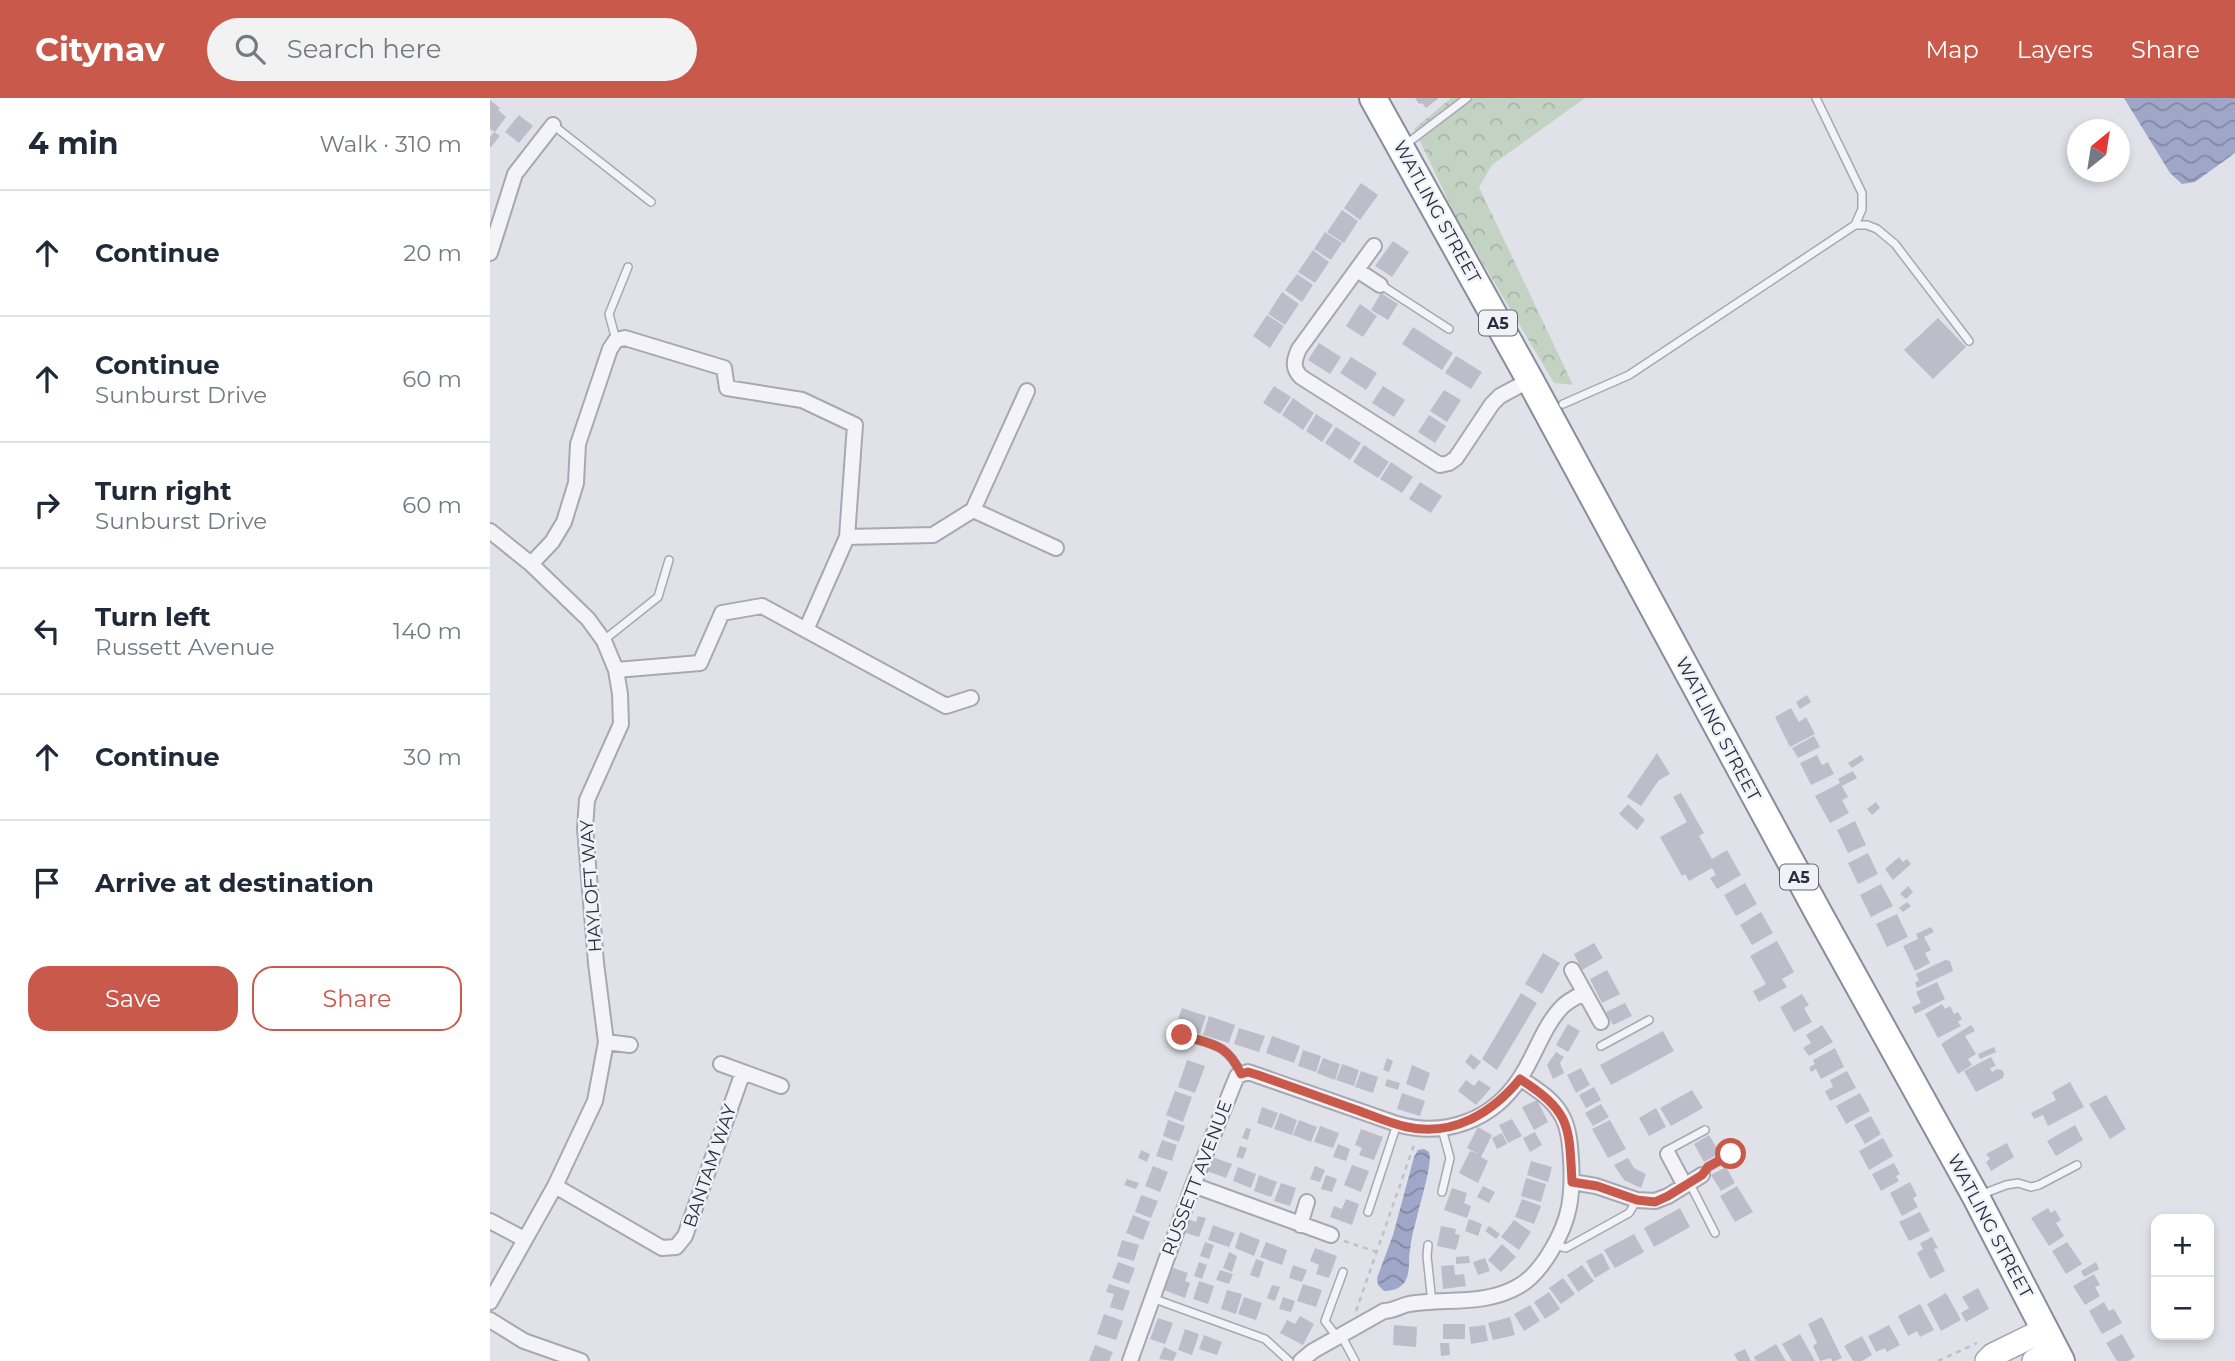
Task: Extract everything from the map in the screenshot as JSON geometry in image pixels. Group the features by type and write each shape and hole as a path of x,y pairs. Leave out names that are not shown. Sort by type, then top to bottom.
{"highway":[{"name":"WATLING STREET","path":"1373,98 1976,1197 2048,1350"}],"main road":[{"path":"1987,1350 1993,1355 2048,1350"}],"street":[{"path":"490,253 515,174 553,125"},
{"path":"1374,246 1299,349 1294,365 1301,377 1440,465 1456,458 1500,396 1530,380"},
{"path":"1357,270 1380,285"},
{"path":"531,564 552,542 564,522 576,482 578,444 610,349 616,340 625,338 724,368 727,388 802,400 855,425 847,537 806,630"},
{"path":"847,537 933,535 973,510 1027,391"},
{"path":"973,510 1056,548"},
{"name":"HAYLOFT WAY","path":"490,531 531,564 589,619 604,641 616,670 621,724 587,800 585,828 594,909 596,962 606,1042 595,1101 555,1186 490,1302"},
{"path":"616,670 700,663 722,613 762,606 946,706 971,698"},
{"path":"1572,971 1601,1022"},
{"path":"1241,1074 1248,1072 1258,1075 1397,1124 1419,1129 1442,1129 1469,1121 1489,1110 1507,1094 1520,1079 1561,1008 1584,993"},
{"path":"606,1042 630,1045"},
{"path":"721,1064 781,1087"},
{"name":"BANTAM WAY","path":"555,1186 662,1248 676,1247 685,1236 743,1072"},
{"name":"RUSSETT AVENUE","path":"1130,1361 1193,1185 1234,1082 1241,1074"},
{"path":"1301,1361 1384,1311 1407,1305 1486,1299 1521,1285 1538,1270 1554,1244 1569,1210 1572,1182 1570,1142 1564,1120 1554,1103 1520,1079"},
{"path":"1572,1182 1597,1186 1637,1200 1655,1202 1692,1180 1668,1154"},
{"path":"1193,1185 1331,1235"},
{"path":"1300,1225 1307,1202"},
{"path":"490,1221 524,1239"},
{"path":"490,1320 524,1340 580,1361"}],"lane":[{"path":"1402,148 1467,98"},
{"path":"1816,98 1862,193 1862,209 1855,226"},
{"path":"553,125 651,202"},
{"path":"1563,404 1629,375 1855,226 1867,225 1877,229 1895,244 1969,341"},
{"path":"616,340 609,314 628,267"},
{"path":"1380,285 1449,329"},
{"path":"604,641 658,597 669,560"},
{"path":"1601,1046 1649,1020"},
{"path":"1601,1022 1611,1039"},
{"path":"1182,1035 1226,1050 1235,1060 1241,1074"},
{"path":"1368,1212 1397,1124"},
{"path":"1442,1129 1450,1158 1442,1192"},
{"path":"1668,1154 1668,1150 1705,1130"},
{"path":"1715,1233 1692,1180 1731,1154"},
{"path":"1976,1197 2006,1185 2039,1185 2077,1165"},
{"path":"1554,1244 1566,1248 1629,1213 1637,1200"},
{"path":"1428,1245 1432,1303"},
{"path":"1343,1272 1325,1321 1342,1334 1355,1361"},
{"path":"1152,1298 1265,1339 1289,1361"}],"path":[{"path":"1342,1334 1377,1252 1419,1129"},
{"path":"1331,1235 1377,1252"},
{"path":"1938,1361 1987,1350"}],"green space":[{"path":"1451,98 1585,98 1492,165 1479,187 1573,385 1554,383 1459,223 1414,129"}],"water":[{"path":"2124,98 2235,98 2235,153 2195,182 2182,184 2170,173"},
{"path":"1418,1150 1429,1152 1429,1165 1412,1238 1408,1275 1400,1287 1384,1291 1378,1285 1377,1278 1393,1235 1414,1157"}],"building":[{"path":"1415,98 1439,98 1426,108"},
{"path":"490,100 506,117 495,132 490,129"},
{"path":"519,115 533,126 519,143 505,132"},
{"path":"494,132 500,136 490,148 490,137"},
{"path":"1361,183 1378,195 1360,220 1344,208"},
{"path":"1342,210 1358,221 1344,243 1327,232"},
{"path":"1325,232 1342,243 1331,260 1314,249"},
{"path":"1393,241 1409,252 1392,277 1375,266"},
{"path":"1313,250 1329,262 1315,283 1298,272"},
{"path":"1297,274 1313,285 1302,302 1285,290"},
{"path":"1282,292 1299,304 1285,325 1268,314"},
{"path":"1381,293 1398,304 1388,320 1371,310"},
{"path":"1360,304 1377,316 1363,337 1346,326"},
{"path":"1267,315 1284,326 1270,348 1253,336"},
{"path":"1938,318 1966,347 1933,379 1904,350"},
{"path":"1413,327 1453,353 1442,370 1402,344"},
{"path":"1319,343 1341,357 1330,374 1308,360"},
{"path":"1456,356 1482,372 1471,389 1445,373"},
{"path":"1351,357 1377,373 1366,390 1340,373"},
{"path":"1274,386 1291,397 1280,414 1263,403"},
{"path":"1383,386 1405,400 1394,417 1372,403"},
{"path":"1444,390 1461,400 1447,422 1430,411"},
{"path":"1293,398 1314,413 1303,430 1282,415"},
{"path":"1316,414 1333,425 1322,442 1306,431"},
{"path":"1429,415 1446,426 1435,443 1418,432"},
{"path":"1336,427 1361,443 1350,460 1325,443"},
{"path":"1364,445 1389,462 1378,478 1353,462"},
{"path":"1391,462 1413,477 1402,493 1380,479"},
{"path":"1420,482 1442,496 1431,513 1409,499"},
{"path":"1807,695 1811,702 1800,709 1796,702"},
{"path":"1791,708 1799,722 1806,717 1815,734 1790,747 1775,717"},
{"path":"1814,736 1820,747 1798,758 1792,748"},
{"path":"1657,753 1670,774 1659,780 1641,806 1627,797"},
{"path":"1817,755 1822,765 1828,762 1834,774 1811,785 1800,763"},
{"path":"1861,755 1864,760 1852,768 1848,763"},
{"path":"1853,771 1857,778 1842,786 1848,797 1842,800 1849,813 1830,823 1815,796 1840,783 1838,779"},
{"path":"1681,793 1704,833 1699,836 1712,859 1727,850 1741,875 1717,889 1710,878 1716,875 1712,868 1689,881 1685,874 1682,876 1660,837 1687,822 1673,797"},
{"path":"1876,802 1880,808 1872,815 1867,809"},
{"path":"1628,804 1645,820 1637,830 1619,814"},
{"path":"1855,821 1866,845 1848,853 1837,830"},
{"path":"1868,853 1878,874 1858,884 1848,863"},
{"path":"1899,857 1903,862 1907,859 1911,864 1893,880 1885,869"},
{"path":"1745,883 1757,904 1736,916 1724,895"},
{"path":"1881,884 1893,906 1871,917 1860,895"},
{"path":"1908,886 1913,892 1906,899 1900,894"},
{"path":"1907,902 1911,906 1903,912 1899,908"},
{"path":"1761,912 1773,933 1752,945 1740,925"},
{"path":"1897,914 1908,937 1887,947 1876,924"},
{"path":"1931,927 1934,932 1924,937 1931,950 1925,953 1930,963 1915,971 1903,946 1918,939 1916,934"},
{"path":"1777,941 1794,972 1782,979 1787,987 1759,1002 1753,991 1766,984 1750,956"},
{"path":"1594,943 1603,958 1582,970 1574,954"},
{"path":"1543,953 1560,963 1542,994 1525,984"},
{"path":"1945,960 1950,961 1953,971 1917,988 1915,983 1919,980 1916,974"},
{"path":"1607,970 1620,994 1602,1003 1590,979"},
{"path":"1937,982 1945,999 1915,1014 1912,1007 1921,1003 1916,992"},
{"path":"1521,993 1537,1003 1497,1070 1482,1059"},
{"path":"1802,994 1809,1005 1804,1008 1812,1022 1794,1032 1780,1007"},
{"path":"1625,1003 1632,1016 1613,1025 1606,1012"},
{"path":"1942,1004 1945,1009 1950,1006 1954,1014 1958,1012 1962,1019 1958,1022 1961,1026 1938,1038 1925,1014"},
{"path":"1182,1008 1206,1016 1200,1034 1176,1025"},
{"path":"1209,1016 1235,1025 1229,1043 1203,1035"},
{"path":"1568,1024 1580,1031 1568,1052 1556,1045"},
{"path":"1822,1025 1833,1042 1809,1056 1803,1048 1811,1043 1806,1035"},
{"path":"1971,1025 1975,1031 1965,1036 1976,1054 1968,1059 1972,1065 1958,1074 1941,1044"},
{"path":"1239,1028 1265,1036 1259,1052 1234,1044"},
{"path":"1663,1031 1674,1051 1611,1085 1600,1065"},
{"path":"1272,1036 1300,1046 1294,1063 1266,1053"},
{"path":"1994,1047 1996,1052 1980,1059 1978,1054"},
{"path":"1835,1048 1844,1067 1821,1079 1816,1069 1811,1072 1809,1067 1815,1064 1813,1060"},
{"path":"1303,1050 1321,1056 1316,1072 1298,1066"},
{"path":"1556,1052 1564,1057 1560,1063 1564,1073 1553,1079 1547,1065"},
{"path":"1471,1054 1481,1062 1474,1070 1465,1062"},
{"path":"1991,1057 1996,1066 1990,1068 1992,1072 2002,1070 2003,1078 1976,1092 1964,1071"},
{"path":"1323,1058 1340,1064 1335,1080 1317,1073"},
{"path":"1387,1058 1393,1061 1389,1072 1383,1070"},
{"path":"1187,1060 1205,1066 1195,1093 1178,1087"},
{"path":"1342,1064 1359,1070 1354,1086 1336,1080"},
{"path":"1412,1065 1430,1073 1424,1091 1406,1084"},
{"path":"1581,1068 1590,1085 1576,1093 1567,1075"},
{"path":"1361,1071 1378,1077 1373,1093 1355,1087"},
{"path":"1847,1071 1856,1088 1830,1101 1825,1091 1833,1087 1830,1080"},
{"path":"1387,1079 1400,1083 1398,1090 1385,1086"},
{"path":"1466,1080 1474,1086 1479,1080 1491,1088 1476,1105 1458,1091"},
{"path":"2070,1082 2084,1107 2048,1126 2043,1115 2034,1119 2031,1113 2056,1100 2052,1092"},
{"path":"1594,1087 1601,1100 1586,1108 1579,1095"},
{"path":"1692,1090 1703,1108 1671,1126 1660,1108"},
{"path":"1175,1091 1192,1097 1183,1122 1166,1115"},
{"path":"1402,1093 1425,1101 1420,1116 1397,1109"},
{"path":"1860,1093 1870,1111 1846,1124 1836,1106"},
{"path":"2106,1095 2126,1129 2110,1139 2089,1104"},
{"path":"1537,1100 1548,1122 1534,1130 1522,1107"},
{"path":"1601,1104 1609,1117 1593,1126 1585,1113"},
{"path":"1262,1107 1278,1113 1272,1128 1257,1123"},
{"path":"1656,1108 1666,1127 1649,1136 1639,1118"},
{"path":"1280,1113 1297,1120 1292,1135 1274,1129"},
{"path":"1871,1116 1881,1134 1865,1144 1854,1125"},
{"path":"1512,1119 1522,1136 1508,1143 1499,1125"},
{"path":"1168,1120 1185,1126 1179,1142 1163,1136"},
{"path":"1299,1120 1317,1127 1311,1142 1293,1135"},
{"path":"1610,1120 1626,1149 1608,1158 1592,1129"},
{"path":"2075,1125 2083,1140 2056,1156 2047,1141"},
{"path":"1320,1126 1339,1133 1333,1148 1314,1142"},
{"path":"1478,1127 1492,1135 1481,1157 1488,1161 1478,1183 1459,1173 1470,1151 1478,1154 1467,1148"},
{"path":"1246,1128 1251,1129 1248,1140 1242,1138"},
{"path":"1361,1129 1383,1137 1374,1160 1359,1155 1362,1148 1355,1145"},
{"path":"1535,1132 1542,1145 1530,1152 1523,1138"},
{"path":"1502,1133 1507,1144 1497,1149 1492,1138"},
{"path":"1709,1135 1720,1153 1704,1162 1694,1144"},
{"path":"1883,1138 1893,1156 1869,1170 1859,1151"},
{"path":"1162,1140 1177,1145 1172,1161 1156,1156"},
{"path":"2007,1143 2014,1157 1991,1171 1986,1162 1990,1159 1986,1154"},
{"path":"1338,1144 1350,1149 1346,1161 1333,1157"},
{"path":"1240,1146 1247,1148 1243,1159 1236,1157"},
{"path":"1141,1150 1150,1154 1147,1162 1138,1158"},
{"path":"1212,1157 1232,1164 1226,1178 1207,1171"},
{"path":"1628,1158 1634,1168 1646,1174 1641,1188 1624,1180 1614,1165"},
{"path":"1531,1161 1552,1167 1548,1182 1527,1175"},
{"path":"1894,1163 1900,1174 1896,1176 1899,1181 1881,1191 1872,1174"},
{"path":"1352,1165 1369,1171 1361,1192 1344,1185"},
{"path":"1153,1166 1168,1172 1160,1192 1145,1186"},
{"path":"1315,1166 1325,1170 1320,1182 1310,1179"},
{"path":"1238,1167 1256,1174 1251,1188 1233,1181"},
{"path":"1726,1167 1735,1183 1721,1191 1711,1175"},
{"path":"1259,1175 1277,1182 1271,1197 1254,1191"},
{"path":"1326,1175 1337,1179 1332,1192 1321,1189"},
{"path":"1526,1178 1546,1184 1541,1202 1521,1196"},
{"path":"1127,1179 1139,1183 1136,1189 1124,1185"},
{"path":"1910,1182 1917,1196 1913,1198 1918,1207 1902,1216 1890,1193"},
{"path":"1281,1183 1296,1188 1290,1206 1274,1201"},
{"path":"1483,1186 1495,1192 1489,1203 1477,1197"},
{"path":"1737,1186 1753,1212 1735,1222 1720,1196"},
{"path":"1452,1188 1467,1193 1464,1203 1471,1206 1467,1218 1444,1210"},
{"path":"1141,1195 1158,1201 1151,1218 1135,1212"},
{"path":"1346,1199 1359,1204 1352,1225 1330,1217 1334,1206 1342,1209"},
{"path":"1522,1199 1541,1206 1534,1224 1515,1217"},
{"path":"1680,1208 1690,1227 1654,1247 1644,1228"},
{"path":"2048,1208 2051,1213 2055,1210 2061,1220 2056,1223 2064,1236 2049,1246 2031,1218"},
{"path":"1920,1212 1930,1231 1909,1241 1899,1222"},
{"path":"1133,1215 1150,1222 1143,1240 1126,1233"},
{"path":"1198,1216 1206,1218 1199,1237 1183,1232 1188,1219 1196,1222"},
{"path":"1469,1219 1482,1224 1478,1236 1465,1231"},
{"path":"1514,1220 1531,1232 1519,1250 1501,1237"},
{"path":"1213,1225 1235,1233 1229,1247 1208,1240"},
{"path":"1441,1226 1456,1229 1455,1234 1460,1235 1456,1250 1437,1246"},
{"path":"1489,1226 1500,1234 1496,1239 1485,1231"},
{"path":"1240,1232 1260,1240 1254,1256 1235,1248"},
{"path":"1634,1234 1644,1252 1615,1268 1604,1250"},
{"path":"1932,1237 1938,1248 1934,1249 1945,1271 1930,1279 1917,1253 1923,1249 1920,1243"},
{"path":"1122,1240 1139,1245 1134,1261 1117,1256"},
{"path":"1205,1242 1214,1245 1209,1259 1200,1256"},
{"path":"1266,1242 1287,1250 1282,1265 1260,1257"},
{"path":"2067,1242 2082,1264 2066,1274 2052,1251"},
{"path":"1502,1244 1516,1257 1501,1272 1488,1260"},
{"path":"1315,1248 1337,1256 1329,1278 1316,1274 1319,1265 1310,1261"},
{"path":"1229,1252 1237,1256 1232,1272 1223,1268"},
{"path":"1602,1253 1610,1269 1595,1278 1586,1261"},
{"path":"1469,1256 1470,1263 1456,1264 1456,1257"},
{"path":"1485,1258 1490,1271 1478,1275 1473,1262"},
{"path":"1256,1259 1264,1262 1259,1278 1250,1275"},
{"path":"1118,1262 1135,1268 1129,1284 1112,1278"},
{"path":"1199,1262 1207,1265 1202,1279 1194,1276"},
{"path":"2096,1262 2099,1269 2084,1277 2081,1271"},
{"path":"1293,1265 1307,1270 1302,1282 1289,1278"},
{"path":"1454,1265 1455,1275 1464,1274 1466,1286 1443,1289 1441,1266"},
{"path":"1582,1265 1594,1281 1578,1292 1567,1275"},
{"path":"1173,1268 1188,1273 1185,1281 1190,1283 1185,1298 1164,1290"},
{"path":"1220,1270 1233,1274 1229,1284 1216,1280"},
{"path":"2094,1274 2100,1285 2095,1287 2100,1296 2085,1305 2073,1286"},
{"path":"1563,1278 1575,1294 1561,1304 1549,1288"},
{"path":"1199,1281 1214,1286 1208,1304 1193,1299"},
{"path":"1109,1284 1130,1291 1123,1311 1110,1307 1114,1294 1106,1292"},
{"path":"1303,1284 1322,1290 1316,1307 1297,1301"},
{"path":"1272,1285 1280,1287 1275,1301 1267,1298"},
{"path":"1978,1288 1989,1309 1966,1322 1961,1313 1969,1308 1962,1297"},
{"path":"1227,1290 1242,1294 1236,1314 1221,1309"},
{"path":"1549,1292 1560,1309 1545,1319 1534,1302"},
{"path":"1946,1293 1961,1320 1941,1331 1927,1304"},
{"path":"1244,1297 1262,1303 1256,1320 1238,1314"},
{"path":"1283,1297 1295,1301 1291,1312 1279,1309"},
{"path":"2104,1302 2109,1311 2114,1309 2122,1323 2102,1334 2089,1311"},
{"path":"1920,1304 1934,1330 1920,1337 1917,1331 1908,1336 1898,1316"},
{"path":"1530,1305 1540,1321 1524,1331 1514,1314"},
{"path":"1104,1314 1123,1321 1116,1340 1097,1334"},
{"path":"1300,1316 1314,1324 1303,1345 1280,1333 1287,1320 1295,1324"},
{"path":"1510,1317 1515,1335 1493,1340 1488,1323"},
{"path":"1822,1317 1842,1358 1835,1361 1831,1358 1820,1361 1813,1346 1817,1343 1808,1324"},
{"path":"1158,1318 1173,1323 1165,1344 1150,1339"},
{"path":"1443,1324 1465,1324 1465,1339 1443,1339"},
{"path":"1394,1325 1417,1327 1416,1347 1393,1345"},
{"path":"1485,1325 1488,1341 1471,1344 1469,1327"},
{"path":"1889,1325 1900,1345 1887,1352 1885,1348 1876,1352 1868,1336"},
{"path":"1185,1329 1199,1334 1192,1355 1178,1350"},
{"path":"1800,1334 1815,1361 1792,1361 1782,1344"},
{"path":"2122,1334 2135,1357 2128,1361 2117,1361 2106,1343"},
{"path":"1204,1335 1222,1342 1217,1355 1199,1349"},
{"path":"1862,1336 1872,1355 1862,1361 1853,1361 1844,1346"},
{"path":"1440,1343 1449,1343 1450,1355 1441,1356"},
{"path":"1776,1344 1786,1361 1756,1361 1754,1357"},
{"path":"1095,1345 1113,1352 1109,1361 1089,1361"},
{"path":"1164,1347 1177,1353 1173,1361 1159,1359"},
{"path":"1745,1349 1751,1361 1738,1361 1734,1354"}],"route":[{"path":"1182,1035 1226,1050 1235,1060 1241,1074 1248,1072 1258,1075 1408,1128 1442,1129 1469,1121 1489,1110 1520,1079 1554,1103 1564,1120 1570,1142 1572,1182 1597,1186 1637,1200 1655,1202 1668,1196 1731,1154"}]}
